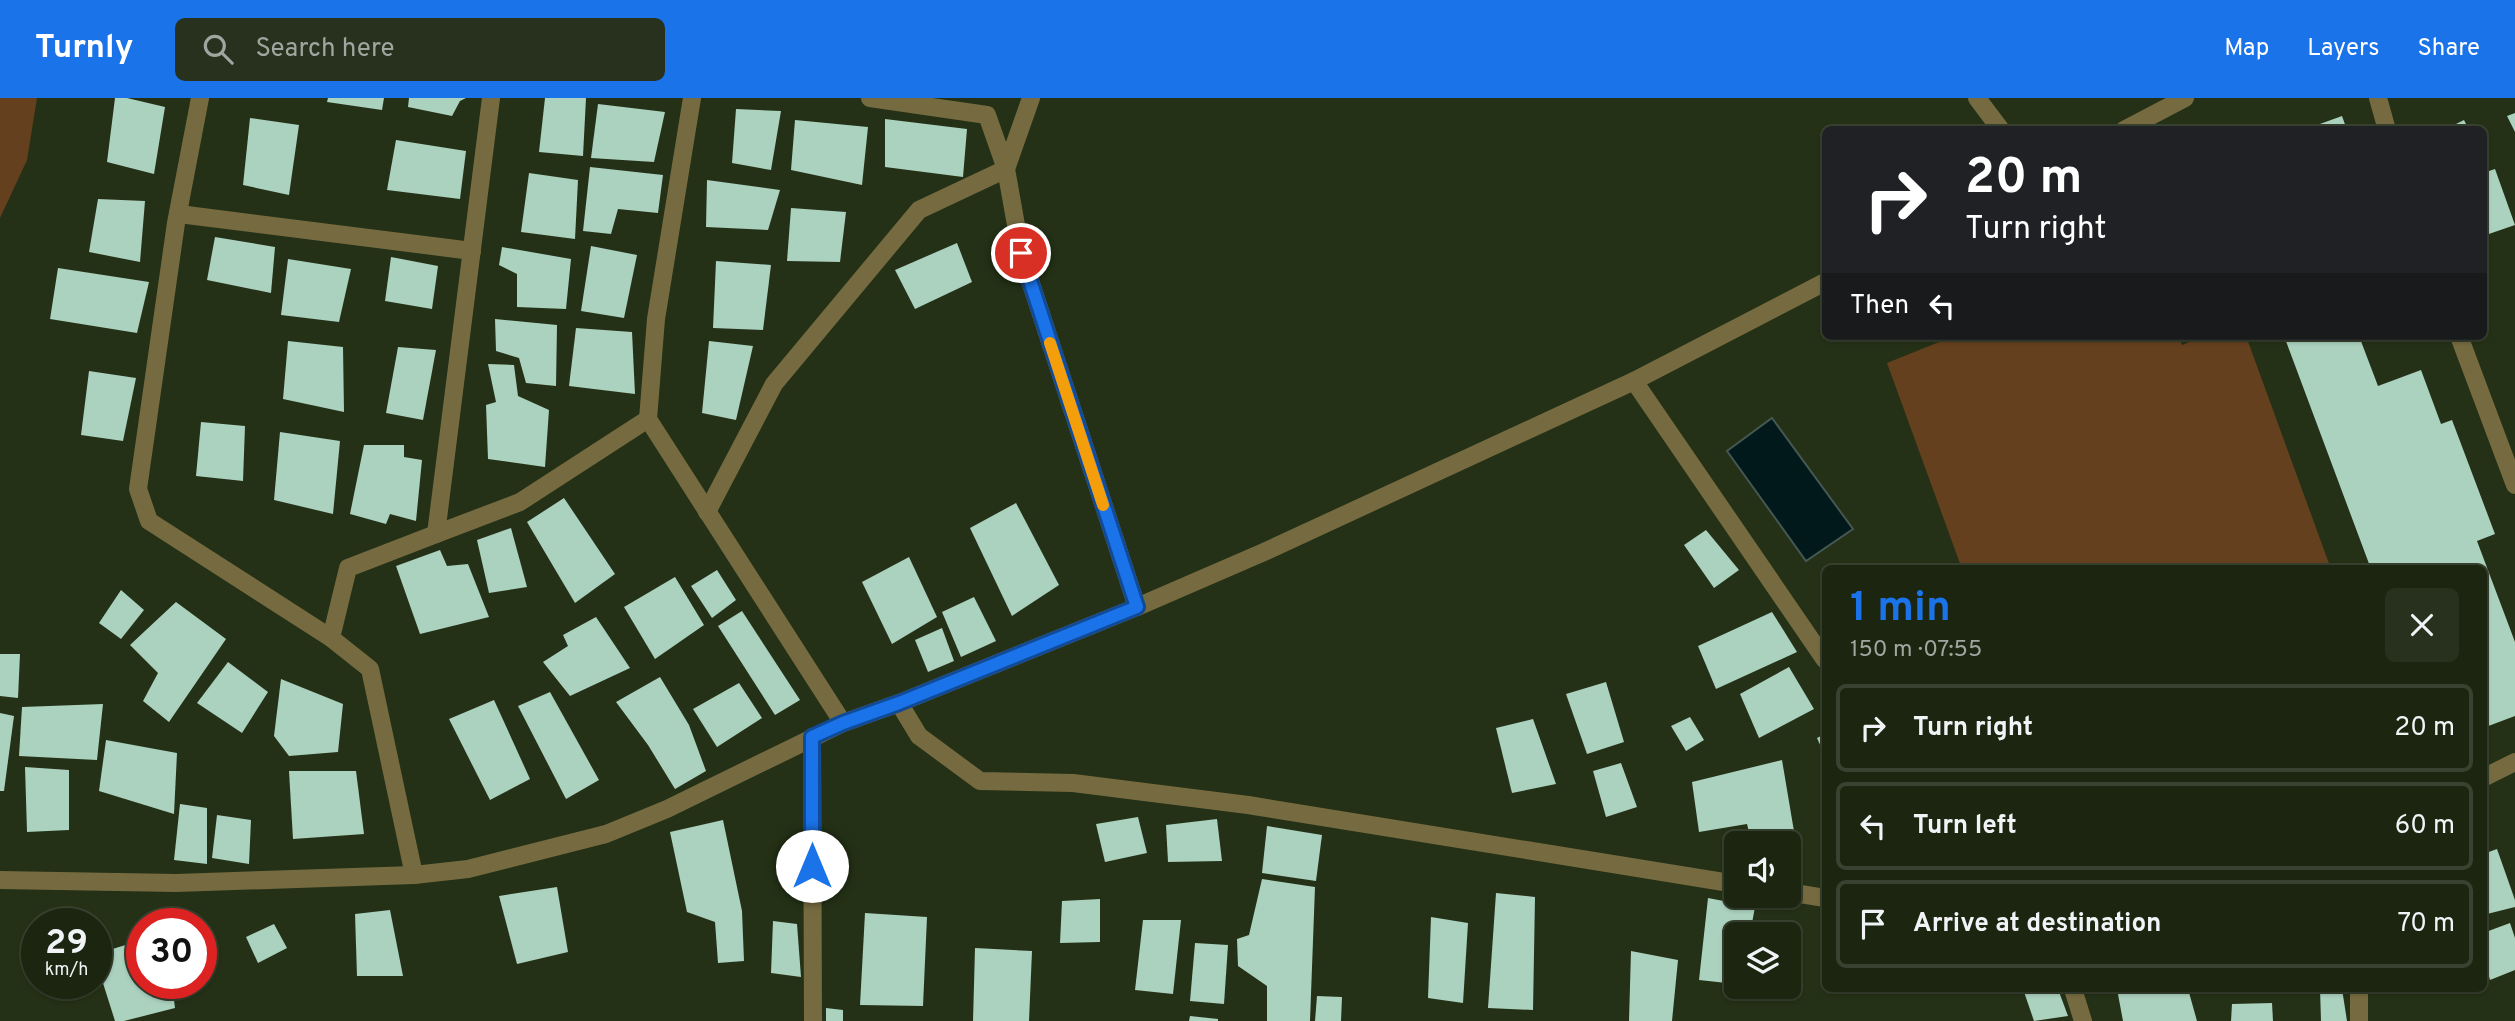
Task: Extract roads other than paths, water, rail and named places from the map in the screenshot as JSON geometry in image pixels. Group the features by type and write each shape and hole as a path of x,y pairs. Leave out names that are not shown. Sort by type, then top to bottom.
{"street":[{"path":"200,98 178,214 138,489 149,521 331,638 370,669 414,875"},
{"path":"436,534 492,98"},
{"path":"692,98 656,319 648,419 843,723"},
{"path":"870,98 988,106 1006,169 1021,253 1137,607"},
{"path":"707,512 774,384 919,210 1006,169 1031,98"},
{"path":"1977,98 1998,126"},
{"path":"2131,126 2185,98"},
{"path":"2378,98 2386,126"},
{"path":"178,214 472,251"},
{"path":"0,880 176,883 414,875 468,869 606,834 667,809 843,723 1137,607 1264,552 1634,381 1822,284"},
{"path":"2461,340 2513,476"},
{"path":"1634,381 1822,656"},
{"path":"331,638 348,568 520,502 648,419"},
{"path":"899,703 919,736 980,781 1073,783 1248,805 1724,882"},
{"path":"812,737 813,1021"},
{"path":"2487,776 2515,762"},
{"path":"1801,894 1822,898"},
{"path":"2074,992 2083,1021"},
{"path":"2359,992 2359,1021"}],"water":[{"path":"1772,418 1853,529 1806,561 1727,451"}]}
